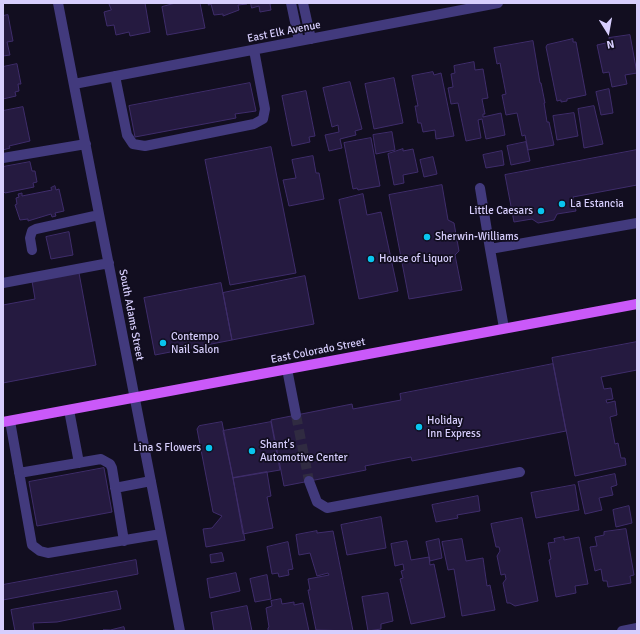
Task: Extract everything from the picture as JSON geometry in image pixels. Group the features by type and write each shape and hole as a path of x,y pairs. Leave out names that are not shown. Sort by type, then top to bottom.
{"main road":[{"name":"East Colorado Street","path":"7,421 637,304"}],"street":[{"name":"South Adams Street","path":"58,3 180,631"},
{"path":"291,3 299,41"},
{"path":"303,3 311,39"},
{"name":"East Elk Avenue","path":"74,84 498,3"},
{"path":"115,76 127,135 132,144 145,146 254,124 263,118 265,109 254,50"},
{"path":"3,158 86,144"},
{"path":"480,188 504,328"},
{"path":"32,250 30,238 32,232 36,229 100,215"},
{"path":"490,249 637,223"},
{"path":"3,283 109,263"},
{"path":"287,369 296,415"},
{"path":"69,410 79,463"},
{"path":"7,421 19,473 32,545 40,551 48,553 161,534"},
{"path":"19,473 101,459 110,464 124,541"},
{"path":"309,481 317,502 327,508 520,472"},
{"path":"115,488 151,481"},
{"path":"622,631 637,628"}],"building":[{"path":"109,3 145,3 150,32 130,36 129,32 116,35 114,25 107,26 104,12 111,10"},
{"path":"176,3 200,3 205,28 167,35 162,7"},
{"path":"208,3 247,4 238,5 239,10 223,16 223,14 214,15 211,4 209,5"},
{"path":"251,3 274,3 270,4 271,10 260,12 259,6 252,8"},
{"path":"8,15 13,41 7,42 10,55 3,56 3,16"},
{"path":"630,35 637,73 625,75 627,84 612,87 609,72 603,73 597,45 610,42 609,38"},
{"path":"573,39 573,42 576,42 586,95 567,99 567,101 561,102 561,100 557,101 546,47 547,45"},
{"path":"533,41 545,103 547,122 549,122 554,145 528,150 525,135 522,136 517,113 506,115 502,95 506,94 500,63 497,64 494,48"},
{"path":"474,62 475,70 483,69 488,98 482,99 485,114 483,114 483,117 501,113 505,135 486,139 482,119 478,120 481,138 466,141 458,103 451,104 448,88 453,87 451,74 455,73 454,66"},
{"path":"17,64 21,84 18,84 19,91 15,92 16,96 3,99 3,67"},
{"path":"433,72 434,75 441,73 454,136 436,139 435,130 423,132 421,123 418,123 415,106 418,106 412,76"},
{"path":"394,78 403,123 374,129 365,84"},
{"path":"350,82 362,129 355,131 356,135 340,139 342,148 329,151 325,135 339,132 338,125 332,127 323,88"},
{"path":"250,83 256,111 235,114 236,118 135,137 129,106"},
{"path":"609,89 613,113 601,115 596,92"},
{"path":"306,91 315,136 309,137 310,142 292,146 282,96"},
{"path":"594,106 603,144 584,148 578,109"},
{"path":"23,107 30,141 9,146 10,148 3,150 3,111"},
{"path":"574,113 578,136 557,140 553,116"},
{"path":"392,132 395,150 376,154 373,135"},
{"path":"371,138 380,186 358,190 357,188 353,189 344,143"},
{"path":"526,142 530,161 511,165 507,146"},
{"path":"271,147 296,273 230,285 205,160"},
{"path":"403,149 403,151 413,149 418,172 403,175 404,183 394,185 388,154"},
{"path":"637,150 637,185 573,197 576,211 557,214 554,220 538,223 532,219 514,222 505,175"},
{"path":"502,151 504,165 486,168 483,155"},
{"path":"313,156 316,173 319,173 324,199 289,206 283,180 296,178 292,160"},
{"path":"433,157 437,174 424,177 420,160"},
{"path":"30,162 32,171 35,171 37,182 33,183 34,187 5,193 3,191 3,167"},
{"name":"Sherwin-Williams","path":"442,185 448,220 454,223 459,251 455,255 462,290 409,299 389,195"},
{"path":"55,186 56,190 59,189 64,211 55,213 56,216 52,217 51,214 28,221 28,219 20,220 15,205 17,204 16,198 19,197 18,194 22,193 22,196 52,190 51,188"},
{"name":"House of Liquor","path":"363,194 367,215 381,212 398,291 359,299 339,200"},
{"path":"69,232 73,255 51,259 46,237"},
{"path":"79,273 96,365 3,383 3,305 35,299 32,281"},
{"path":"305,276 314,324 232,340 223,293"},
{"path":"221,283 232,340 155,355 144,298"},
{"path":"637,342 637,370 601,377 604,389 611,388 613,399 606,400 607,403 615,401 617,415 610,417 615,444 618,443 621,458 625,458 626,465 575,476 552,358"},
{"name":"Holiday Inn Express","path":"553,364 566,431 412,461 411,457 365,466 366,470 284,486 271,420 352,404 353,409 401,400 400,394"},
{"path":"222,422 245,540 206,547 203,529 212,528 222,516 213,512 197,429 199,426"},
{"name":"Shant's Automotive Center","path":"271,422 280,470 233,478 223,431"},
{"path":"104,468 112,512 37,526 29,482"},
{"path":"267,472 271,496 267,497 273,528 243,534 233,478"},
{"path":"615,474 617,485 611,487 613,495 599,498 602,510 585,514 578,482"},
{"path":"575,485 579,510 536,518 531,493"},
{"path":"478,496 480,511 457,515 458,518 436,522 432,505"},
{"path":"629,506 632,523 616,527 613,510"},
{"path":"381,517 386,548 347,555 341,525"},
{"path":"522,518 538,601 515,606 507,603 503,583 506,579 505,574 501,575 497,556 500,551 499,547 496,547 491,524"},
{"path":"626,529 634,575 630,576 631,583 608,587 607,581 603,581 601,569 595,571 590,547 597,546 595,537 604,535 604,532"},
{"path":"317,531 317,533 333,531 353,631 316,630 308,590 310,590 308,579 329,575 328,573 317,576 310,553 299,555 296,535"},
{"path":"564,537 564,540 579,537 588,584 575,586 576,593 556,597 549,560 551,559 548,543 555,542 554,539"},
{"path":"439,539 442,558 430,561 426,542"},
{"path":"462,539 466,561 483,558 487,586 490,585 495,610 462,616 454,569 448,570 442,542"},
{"path":"407,541 411,560 429,557 430,565 434,564 445,617 411,624 400,579 403,578 401,571 404,570 403,564 395,566 391,544"},
{"path":"288,542 293,569 288,570 289,575 279,577 278,573 272,574 267,547"},
{"path":"222,553 224,561 211,563 210,555"},
{"path":"136,560 138,574 3,600 3,585"},
{"path":"236,573 240,591 210,598 207,579"},
{"path":"267,575 271,599 255,602 250,579"},
{"path":"117,591 121,609 57,622 33,623 34,631 15,631 11,610"},
{"path":"388,593 393,621 381,624 381,629 368,631 362,597"},
{"path":"281,599 282,604 294,602 294,605 303,603 309,631 268,631 269,627 266,608 272,606 271,601"},
{"path":"247,606 252,631 214,631 211,613"},
{"path":"124,627 125,631 103,630 110,630"}],"tunnel":[{"path":"296,415 309,481"}],"place":[{"name":"La Estancia","path":"562,204"},
{"name":"Little Caesars","path":"541,211"},
{"name":"Sherwin-Williams","path":"427,237"},
{"name":"House of Liquor","path":"371,259"},
{"name":"Contempo Nail Salon","path":"163,343"},
{"name":"Holiday Inn Express","path":"419,427"},
{"name":"Lina S Flowers","path":"209,448"},
{"name":"Shant's Automotive Center","path":"252,451"}]}
